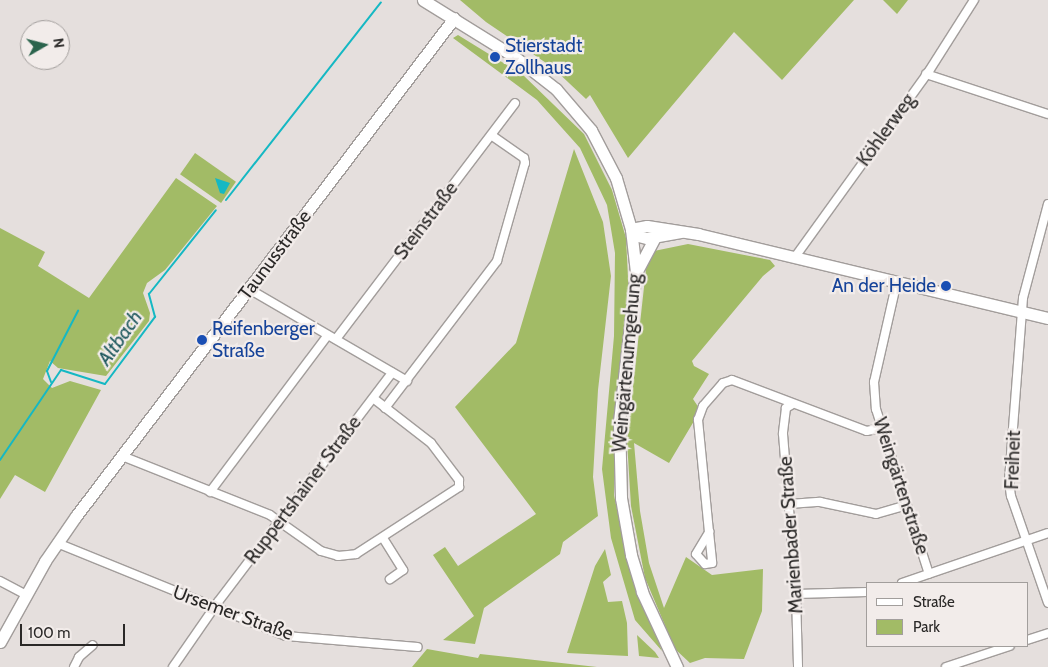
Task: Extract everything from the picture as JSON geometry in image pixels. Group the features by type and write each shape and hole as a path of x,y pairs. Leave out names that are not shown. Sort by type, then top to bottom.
{"street":[{"name":"Weingärtenumgehung","path":"423,0 454,18 532,70 580,116 616,178 632,229 636,272 619,421 621,498 636,574 649,610 676,664"},
{"name":"Köhlerweg","path":"795,257 926,74 974,0"},
{"name":"Taunusstraße","path":"0,642 57,543 454,18"},
{"path":"926,74 1048,114"},
{"name":"Steinstraße","path":"336,339 515,102"},
{"name":"Ruppertshainer Straße","path":"385,408 497,261 525,163 524,158 491,135"},
{"path":"1022,311 1023,298 1048,204"},
{"path":"680,232 655,237 638,236 632,229 647,226 680,232 898,281 1048,318"},
{"path":"636,272 655,237"},
{"name":"Weingärtenstraße","path":"898,281 874,382 880,428 929,574"},
{"path":"249,289 407,381"},
{"name":"Freiheit","path":"1022,311 1010,482 1026,540 1048,603"},
{"path":"210,492 328,335"},
{"name":"Ruppertshainer Straße","path":"174,667 214,608 392,373"},
{"path":"709,532 698,420 711,396 723,383 732,380 787,400 791,405 867,431 880,428"},
{"path":"122,456 280,521 321,551 338,556 356,554 459,487 459,480 431,443 372,398"},
{"name":"Marienbader Straße","path":"791,405 786,408 783,434 796,594 798,667"},
{"path":"789,504 820,502 876,514 907,505"},
{"path":"905,582 1048,533"},
{"path":"383,538 403,570 390,579"},
{"name":"Ursemer Straße","path":"57,543 214,608 293,638 418,647"},
{"path":"0,581 26,595"},
{"path":"796,594 866,592"},
{"path":"1028,640 1048,633"},
{"path":"74,667 78,657 93,645"},
{"path":"946,667 1007,647"}],"green space":[{"path":"460,0 854,0 782,80 734,32 628,158 590,95 586,99 552,67 486,22"},
{"path":"883,0 908,0 897,14"},
{"path":"458,35 523,75 584,134 612,190 626,238 629,297 614,433 614,495 626,553 662,651 635,620 611,538 602,469 614,336 615,253 607,205 580,148 537,100 453,38"},
{"path":"574,149 603,222 611,276 598,390 593,477 598,516 563,542 560,554 484,608 475,644 443,640 474,616 433,555 445,547 458,566 536,514 455,407 516,343"},
{"path":"195,153 236,182 221,203 180,174"},
{"path":"176,178 217,206 165,270 147,283 143,293 150,313 149,321 106,376 58,368 50,361 43,379 52,388 70,381 101,390 45,492 15,475 0,499 0,228 45,252 38,266 89,298"},
{"path":"688,244 770,260 775,266 763,276 692,361 694,366 709,374 693,399 699,408 694,421 669,463 634,443 640,511 649,563 664,608 686,557 712,575 763,569 762,611 744,659 705,658 690,663 675,649 645,578 631,506 627,441 647,260 654,251"},
{"path":"605,549 611,575 603,582 608,602 622,601 627,623 628,656 567,653 595,566"},
{"path":"637,635 655,652 659,658 639,656"},
{"path":"427,649 478,658 480,654 597,667 412,667"}],"water":[{"path":"215,178 230,183 224,194 220,193"}],"waterway":[{"name":"Altbach","path":"226,200 381,2"},
{"name":"Altbach","path":"0,460 61,370 105,384 155,317 149,294 216,210"},
{"name":"Altbach","path":"51,382 47,371 78,311"}],"place":[{"name":"Stierstadt Zollhaus","path":"495,57"},
{"name":"An der Heide","path":"946,286"},
{"name":"Reifenberger Straße","path":"202,340"}]}
